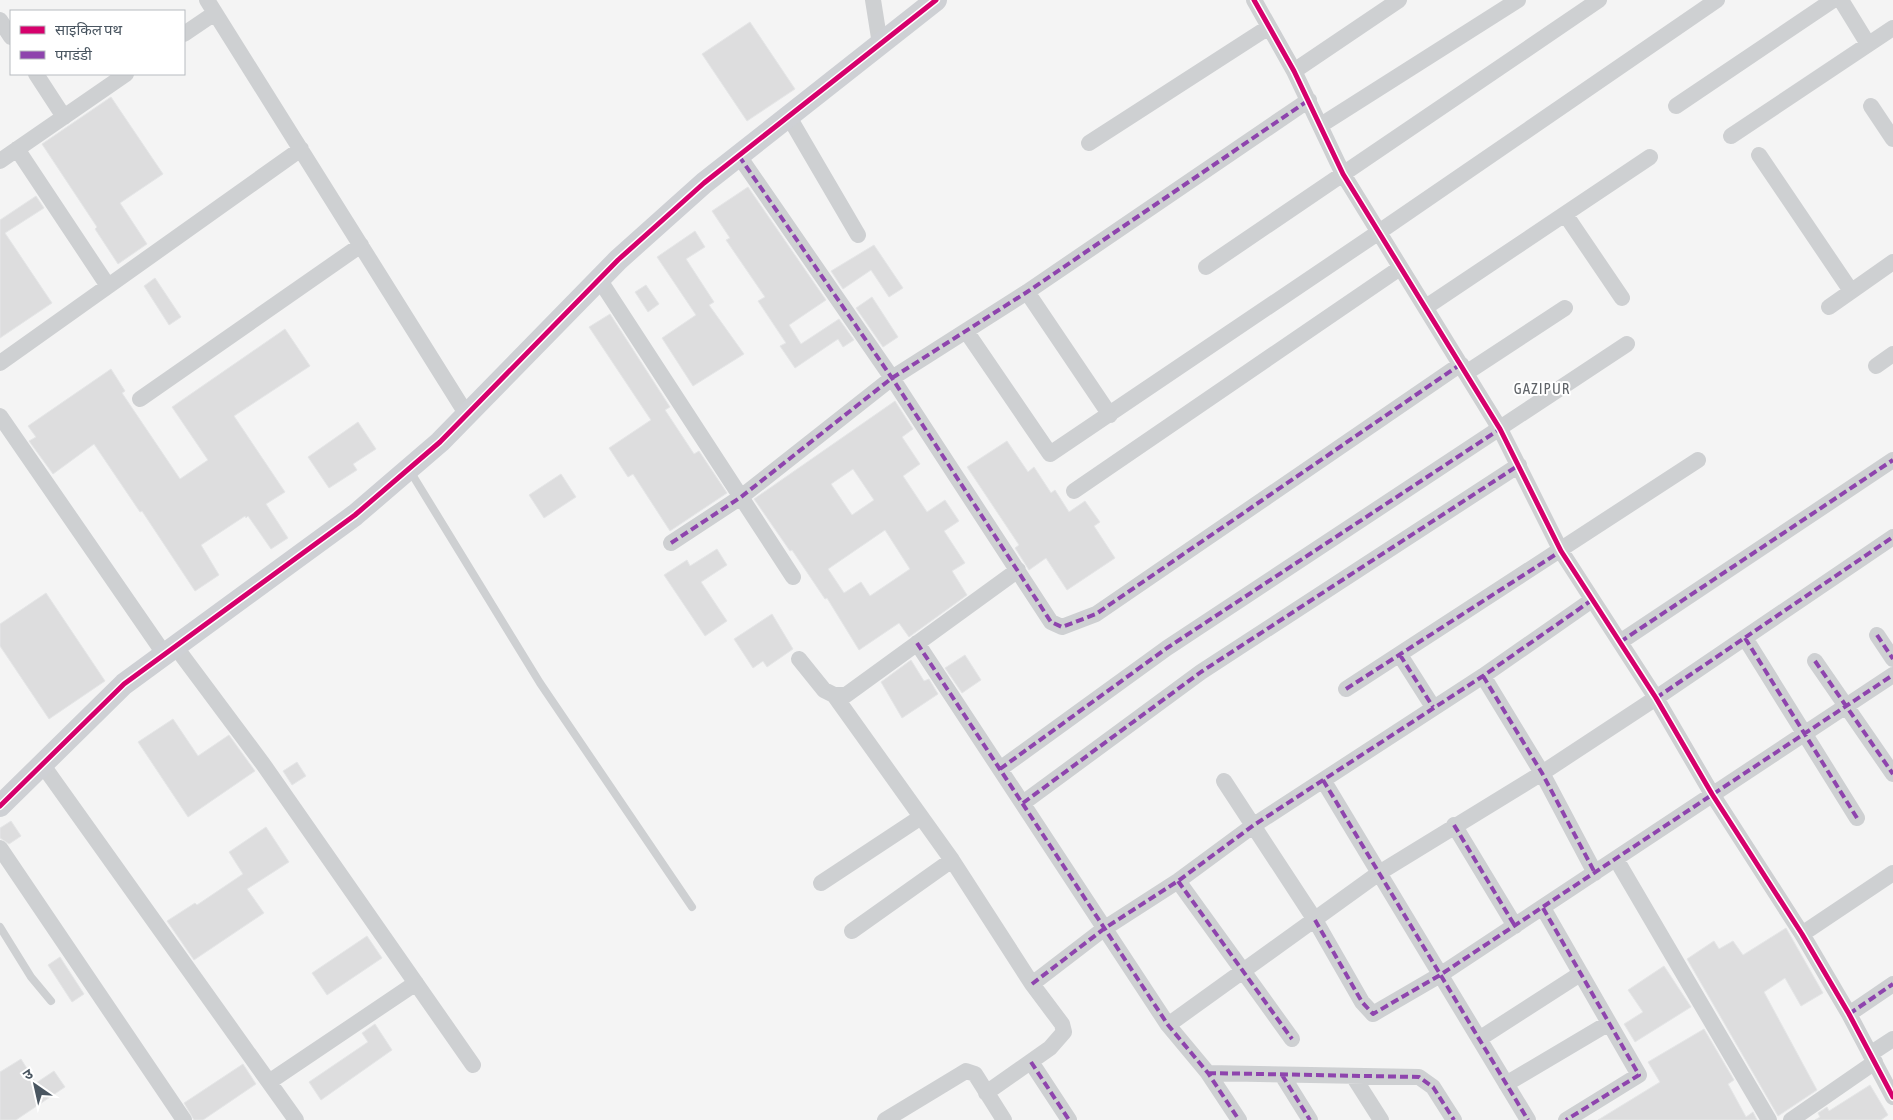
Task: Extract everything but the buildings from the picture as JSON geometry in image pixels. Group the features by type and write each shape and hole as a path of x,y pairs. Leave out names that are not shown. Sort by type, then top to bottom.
{"street":[{"path":"873,0 880,44"},
{"path":"0,806 124,684 355,514 440,442 599,279 697,190 936,0"},
{"path":"1294,71 1399,0"},
{"path":"1321,125 1518,0"},
{"path":"1206,267 1599,0"},
{"path":"966,331 1050,454 1379,232 1717,0"},
{"path":"1676,106 1833,0"},
{"path":"1841,0 1868,44"},
{"path":"1259,2 1269,27 1310,100 1343,174 1500,429 1560,550 1656,698 1712,794 1802,934 1850,1014 1893,1097"},
{"path":"185,33 211,6 467,415"},
{"path":"0,20 10,35"},
{"path":"1089,143 1269,27"},
{"path":"1731,136 1893,29"},
{"path":"37,75 64,117"},
{"path":"0,161 125,75"},
{"path":"671,543 741,497 892,378 1027,292 1310,100"},
{"path":"1871,106 1893,139"},
{"path":"789,116 858,235"},
{"path":"18,149 108,286"},
{"path":"0,363 301,149"},
{"path":"1760,155 1851,291"},
{"path":"738,156 892,378 1051,622 1062,627 1096,614 1464,368 1565,308"},
{"path":"1426,308 1650,157"},
{"path":"1565,214 1622,298"},
{"path":"140,400 361,245"},
{"path":"1829,307 1893,262"},
{"path":"1074,491 1400,268"},
{"path":"599,279 793,577"},
{"path":"1027,292 1110,415"},
{"path":"1000,769 1168,648 1627,344"},
{"path":"1876,366 1893,354"},
{"path":"0,416 170,650 263,764 473,1065"},
{"path":"1346,689 1698,460"},
{"path":"1620,642 1893,460"},
{"path":"1023,803 1201,672 1519,465"},
{"path":"1168,1025 1244,973 1379,873 1454,825 1542,773 1893,537"},
{"path":"799,658 824,690 834,695 846,695 1018,570"},
{"path":"1032,984 1105,928 1178,881 1254,825 1484,676 1592,600"},
{"path":"1877,636 1893,659"},
{"path":"1745,638 1857,818"},
{"path":"917,643 1168,1025 1208,1073 1239,1120"},
{"path":"1400,655 1433,708"},
{"path":"1816,661 1893,774"},
{"path":"1224,781 1315,920 1362,1002 1373,1014 1440,975 1893,675"},
{"path":"1484,676 1542,773 1595,873"},
{"path":"834,695 952,860 1032,984 1062,1024 1064,1032 1050,1048 986,1094"},
{"path":"42,764 296,1120"},
{"path":"1323,780 1528,1120"},
{"path":"821,883 921,817"},
{"path":"1454,825 1515,926"},
{"path":"0,848 184,1120"},
{"path":"1616,859 1769,1120"},
{"path":"852,931 952,860"},
{"path":"1802,934 1893,873"},
{"path":"1178,881 1292,1039"},
{"path":"1542,908 1639,1075 1566,1120"},
{"path":"1479,1039 1580,974"},
{"path":"269,1082 416,983"},
{"path":"1850,1014 1893,984"},
{"path":"1506,1084 1609,1023"},
{"path":"1792,1120 1872,1058 1893,1039"},
{"path":"1030,1062 1069,1120"},
{"path":"885,1120 966,1071 975,1074 1004,1120"},
{"path":"1208,1073 1419,1077 1433,1087 1454,1120"},
{"path":"1282,1074 1310,1120"},
{"path":"1353,1076 1381,1120"}],"lane":[{"path":"409,469 540,683 692,907"},
{"path":"0,927 32,977 51,1001"}],"marked path":[{"path":"671,543 741,497 892,378 1027,292 1309,100"},
{"path":"739,156 892,378 1051,622 1062,627 1096,614 1461,364"},
{"path":"1000,769 1167,648 1500,429"},
{"path":"1620,642 1893,460"},
{"path":"1023,803 1201,672 1519,465"},
{"path":"1656,698 1893,537"},
{"path":"1346,689 1561,551"},
{"path":"1032,984 1105,928 1178,881 1254,825 1483,676 1592,600"},
{"path":"1877,635 1893,659"},
{"path":"1745,638 1857,818"},
{"path":"917,643 1168,1025 1208,1073 1239,1120"},
{"path":"1400,655 1433,707"},
{"path":"1815,661 1893,774"},
{"path":"1315,920 1362,1002 1373,1014 1440,975 1893,675"},
{"path":"1483,676 1542,773 1595,873"},
{"path":"1323,780 1528,1120"},
{"path":"1454,825 1515,926"},
{"path":"1178,881 1292,1039"},
{"path":"1543,908 1639,1075 1566,1120"},
{"path":"1849,1014 1893,984"},
{"path":"1031,1062 1069,1120"},
{"path":"1208,1073 1419,1077 1433,1087 1454,1120"},
{"path":"1282,1075 1310,1120"}],"cycle path":[{"path":"0,806 124,684 355,515 440,442 618,260 704,183 936,0"},
{"path":"1254,0 1294,71 1343,174 1500,429 1561,551 1656,698 1712,794 1802,934 1849,1014 1893,1097"}],"district":[{"name":"GAZIPUR","path":"1542,389"}]}
